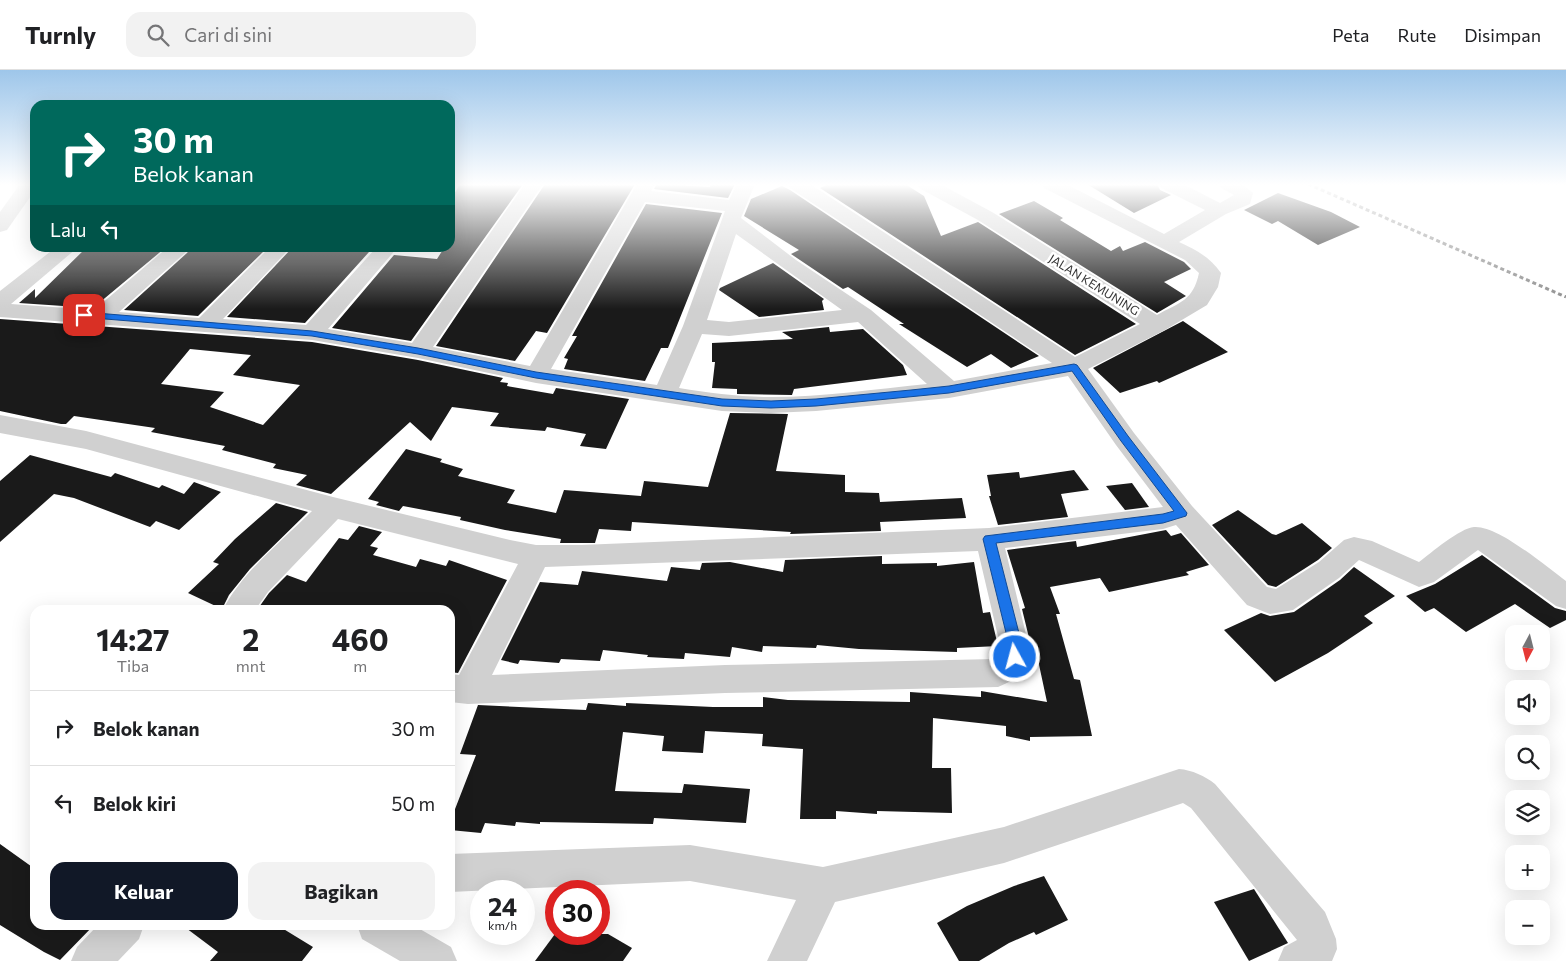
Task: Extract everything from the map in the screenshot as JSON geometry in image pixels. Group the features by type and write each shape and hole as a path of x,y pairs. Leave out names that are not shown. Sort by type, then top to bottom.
{"street":[{"path":"418,351 505,226"},
{"path":"536,375 622,226"},
{"path":"665,394 694,326 730,226"},
{"path":"748,226 789,264 863,314 949,390"},
{"path":"860,226 1074,367 1124,438 1182,513 1257,596 1270,602 1282,602 1329,570 1354,548 1419,575 1424,574 1474,538 1489,541 1566,597"},
{"name":"JALAN KEMUNING","path":"1001,226 1157,325"},
{"path":"0,310 101,316 312,334 418,351 536,375 722,403 771,405 816,403 949,390 1074,367 1157,325 1199,300 1207,287 1210,273 1204,265 1192,256 1132,226"},
{"path":"1164,242 1192,226"},
{"path":"0,302 62,252"},
{"path":"101,316 174,252"},
{"path":"205,325 276,252"},
{"path":"312,334 384,252"},
{"path":"694,326 729,329 863,314"},
{"path":"0,445 11,426 86,440 333,507 536,556 581,556 989,539 1163,518 1182,513"},
{"path":"242,605 258,584 333,507"},
{"path":"459,689 725,679 998,673 1010,666 1015,657 1015,645 989,539"},
{"path":"459,689 536,556"},
{"path":"455,873 690,863 823,886 1004,845 1179,786 1187,786 1202,796 1311,926 1316,939 1317,949 1298,961"},
{"path":"787,961 823,886"},
{"path":"92,961 120,930"},
{"path":"384,930 437,961"}],"building":[{"path":"455,226 493,226 411,341 332,328 394,255 437,259 441,252 455,252"},
{"path":"517,226 610,226 547,333 536,331 515,361 436,346"},
{"path":"634,226 717,226 668,348 661,348 645,381 564,369 568,359 564,358 577,336 572,336"},
{"path":"759,226 843,226 1039,356 1011,368 991,354 967,367 899,324 904,324 848,287 843,289 791,254 799,250"},
{"path":"877,226 937,226 941,236 969,226 984,226 1136,324 1075,355"},
{"path":"1017,226 1069,226 1111,251 1120,246 1123,251 1145,242 1184,262 1191,269 1164,282 1186,296 1157,313"},
{"path":"1286,226 1360,227 1318,245"},
{"path":"82,252 160,252 93,308 19,303 35,289 35,298"},
{"path":"263,252 198,316 124,310 187,253"},
{"path":"288,252 369,252 305,323 227,317"},
{"path":"773,263 824,299 822,301 824,310 759,317 719,290"},
{"path":"0,319 312,342 418,360 503,378 500,382 508,383 507,386 553,394 556,388 629,399 606,449 580,446 586,434 547,427 545,431 490,426 499,413 452,407 431,441 410,422 331,494 296,485 307,475 273,468 276,464 222,450 225,446 151,432 155,428 74,416 66,424 61,424 0,411","holes":["190,349 251,355 233,375 300,385 263,425 210,407 224,392 161,384"]},
{"path":"1183,321 1228,352 1159,383 1157,381 1120,393 1093,368"},
{"path":"829,327 830,332 863,329 903,365 907,375 794,389 792,395 737,394 737,389 712,388 715,362 712,362 712,343 793,339 782,332"},
{"path":"730,413 788,414 776,471 845,475 845,492 879,493 880,502 962,498 966,518 880,522 881,531 790,534 791,532 632,522 631,531 599,529 595,543 560,543 561,539 505,530 460,520 461,517 403,506 399,511 376,505 379,502 368,499 406,449 442,459 440,462 463,469 458,476 515,490 507,503 556,513 564,490 641,496 644,481 708,487"},
{"path":"30,455 111,477 115,473 159,488 162,485 184,494 194,482 221,492 179,530 156,521 150,527 74,498 54,494 0,542 0,481"},
{"path":"1074,470 1089,490 1061,494 1068,517 998,525 989,496 991,496 987,475 1019,472 1020,478"},
{"path":"1132,483 1149,507 1125,510 1106,486"},
{"path":"276,503 308,512 250,569 229,595 224,605 214,605 188,593 219,564 213,562 235,539"},
{"path":"1238,510 1276,535 1302,523 1332,548 1318,560 1276,587 1268,585 1212,525"},
{"path":"359,526 382,532 370,546 378,548 373,555 416,567 420,559 446,566 449,560 507,580 458,673 455,673 455,605 261,605 269,593 287,575 306,582 339,538 348,540"},
{"path":"1166,530 1171,536 1181,533 1209,565 1186,572 1189,575 1109,592 1100,578 1050,587 1060,614 1056,614 1074,679 1080,680 1092,736 1030,737 1030,741 1006,736 1006,726 933,718 932,768 951,768 952,813 877,811 877,814 836,811 836,819 800,819 803,749 762,746 763,734 705,731 703,753 662,751 664,736 623,732 615,791 682,793 684,784 750,789 746,823 654,818 653,824 540,822 540,824 516,822 515,826 485,823 481,833 455,830 455,809 476,755 460,754 478,705 586,710 588,703 626,706 626,703 763,707 763,697 788,700 910,702 910,692 981,697 981,691 1047,702 1035,646 1031,646 1022,609 1025,608 1007,550 1076,541 1077,547"},
{"path":"1482,555 1555,608 1566,611 1566,620 1550,628 1550,625 1546,625 1515,604 1466,632 1434,608 1425,612 1406,596 1435,584"},
{"path":"882,556 882,564 937,563 937,566 974,562 983,613 990,612 998,646 957,648 957,652 859,649 817,645 816,648 763,646 762,652 732,647 730,657 685,653 684,659 647,657 648,655 603,650 600,661 561,659 559,663 520,660 518,664 501,660 540,582 578,585 582,571 667,581 671,567 700,570 702,563 730,562 783,572 785,560"},
{"path":"1354,567 1395,596 1364,616 1373,623 1328,653 1275,682 1224,630 1261,613 1270,616 1294,612 1340,580"},
{"path":"0,844 30,865 30,930 89,930 60,960 0,925"},
{"path":"1044,876 1068,920 1036,935 1034,932 1009,943 979,961 959,961 937,923 967,906 1014,886"},
{"path":"1254,889 1288,943 1249,961 1214,902"},
{"path":"189,930 285,930 313,947 302,961 210,961 218,952"},
{"path":"610,935 632,948 623,961 535,961 547,945 610,945"}],"railway":[{"path":"1403,226 1566,297"}],"route":[{"path":"84,315 312,334 418,351 536,375 722,403 771,405 816,403 949,390 1074,367 1124,438 1182,513 1163,518 989,539 1015,645 1015,657"}]}
